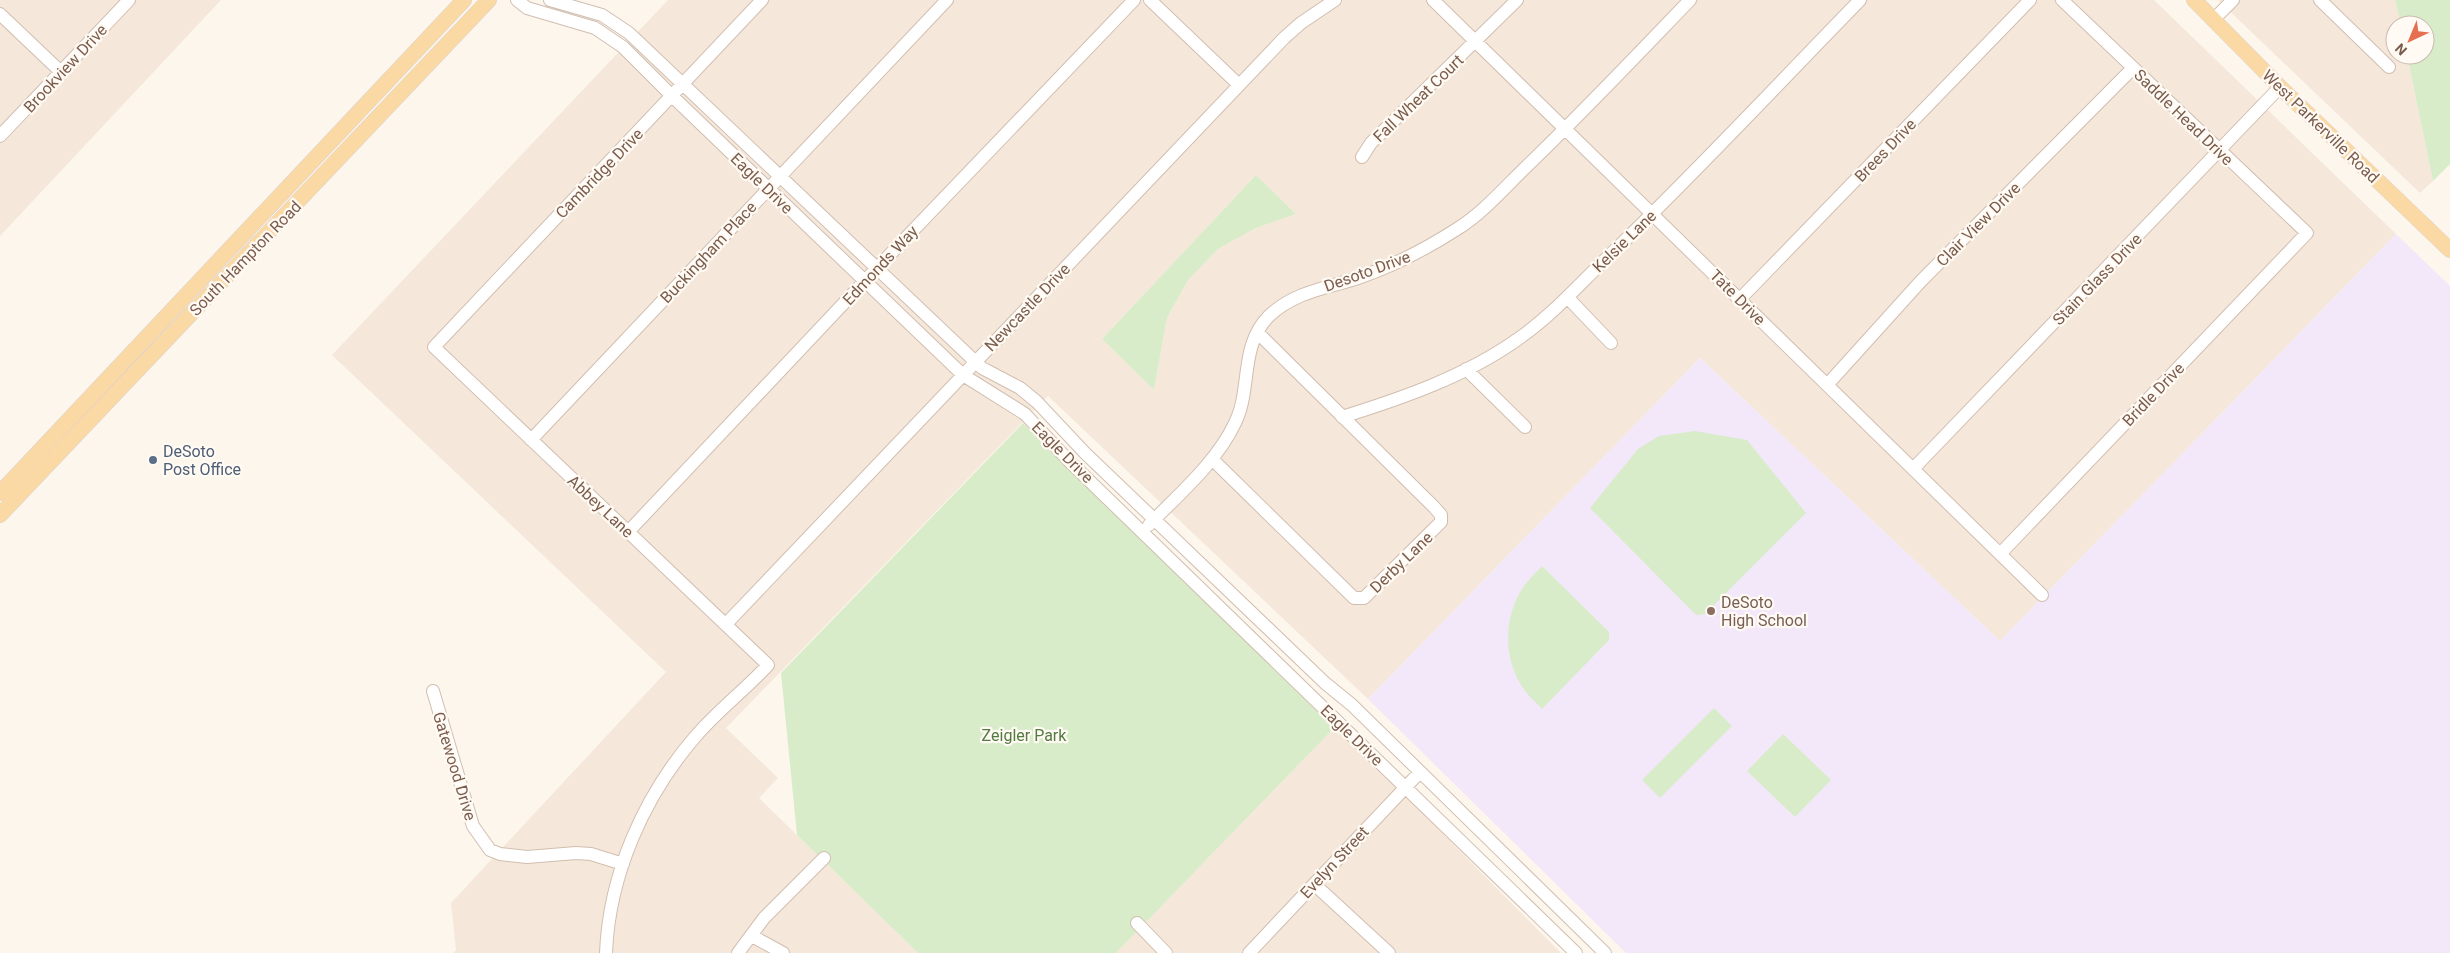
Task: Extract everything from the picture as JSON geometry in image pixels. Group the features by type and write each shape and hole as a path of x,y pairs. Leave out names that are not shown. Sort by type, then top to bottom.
{"main road":[{"name":"South Hampton Road","path":"0,492 464,0"},
{"name":"South Hampton Road","path":"0,514 489,0"},
{"name":"West Parkerville Road","path":"2194,0 2280,87 2450,250"},
{"path":"358,112 372,125"},
{"path":"218,261 230,274"},
{"path":"157,326 169,338"},
{"path":"48,442 59,453"}],"street":[{"name":"Brookview Drive","path":"0,136 129,0"},
{"name":"Eagle Drive","path":"517,0 527,8 595,28 624,47 767,188 963,375 1025,414 1070,462 1171,561 1576,953"},
{"name":"Eagle Drive","path":"550,0 592,11 615,22 683,84 975,362 982,368 1020,388 1037,402 1084,453 1325,683 1346,700 1605,953"},
{"name":"Cambridge Drive","path":"434,346 762,0"},
{"name":"Buckingham Place","path":"531,440 767,188 947,0"},
{"name":"Edmonds Way","path":"628,532 865,282 876,268 1134,0"},
{"path":"1150,0 1239,85"},
{"name":"Tate Drive","path":"1433,0 2042,595"},
{"name":"Fall Wheat Court","path":"1362,156 1371,143 1517,0"},
{"name":"Desoto Drive","path":"1142,532 1224,443 1242,405 1247,360 1258,333 1268,317 1302,294 1358,278 1399,262 1460,228 1491,202 1565,130 1690,0"},
{"name":"Kelsie Lane","path":"1342,417 1406,397 1466,369 1519,339 1568,298 1860,0"},
{"name":"Brees Drive","path":"1740,299 2030,0"},
{"name":"Saddle Head Drive","path":"2062,0 2307,233"},
{"path":"2214,19 2233,0"},
{"path":"2320,0 2389,67"},
{"name":"Newcastle Drive","path":"726,624 1239,85 1300,23 1333,1"},
{"path":"0,14 61,72"},
{"name":"Clair View Drive","path":"1827,385 1921,281 2133,68"},
{"name":"Stain Glass Drive","path":"1914,470 2280,87"},
{"name":"Bridle Drive","path":"2000,554 2307,233"},
{"path":"1568,298 1611,343"},
{"name":"Derby Lane","path":"1212,458 1354,598 1364,598 1432,533 1441,522 1441,515 1258,333"},
{"name":"Abbey Lane","path":"434,346 768,664 695,737 672,768 646,811 623,864"},
{"path":"1466,369 1525,427"},
{"path":"1025,414 1037,402"},
{"path":"1171,561 1180,555 1203,578 1250,612"},
{"name":"Gatewood Drive","path":"433,691 473,826 490,850 500,854 527,857 576,853 591,854 623,864"},
{"path":"1331,715 1346,700"},
{"name":"Evelyn Street","path":"1249,953 1420,772"},
{"path":"738,953 764,918 824,858"},
{"path":"606,953 612,897 623,864"},
{"path":"1314,884 1389,953"},
{"path":"1528,906 1541,892"},
{"path":"1137,922 1166,953"},
{"path":"752,936 783,953"}],"shaded area":[{"path":"0,0 221,0 0,236"},
{"path":"668,0 2154,0 2396,234 2000,641 1700,358 1368,699 1048,396 726,728 778,778 759,798 918,953 453,953 456,950 451,903 666,672 332,355","holes":["1256,175 1296,214 1256,228 1218,249 1188,280 1167,318 1154,390 1102,339"]},
{"path":"2218,0 2395,0 2399,15 2385,15 2385,65 2409,65 2433,181 2420,193"},
{"name":"DeSoto High School","path":"2396,234 2450,286 2450,953 1626,953 1368,699 1700,358 2000,641"},
{"path":"1336,726 1561,953 1116,953"}],"green space":[{"path":"2395,0 2450,0 2450,164 2433,181 2409,65 2435,65 2435,15 2399,15"},
{"path":"1256,175 1296,214 1256,228 1218,249 1188,280 1167,318 1154,390 1102,339"},
{"name":"Zeigler Park","path":"1023,423 1336,726 1116,953 918,953 797,835 781,673"},
{"path":"1695,431 1747,440 1806,513 1705,614 1696,615 1590,508 1638,449 1659,436"},
{"path":"1542,566 1609,632 1609,640 1542,709 1525,691 1516,677 1509,651 1508,637 1512,611 1517,598 1526,583"},
{"path":"1714,708 1732,726 1660,798 1642,780"},
{"path":"1783,734 1831,780 1795,817 1747,771"}],"place":[{"name":"DeSoto Post Office","path":"153,460"},
{"name":"DeSoto High School","path":"1711,611"}]}
